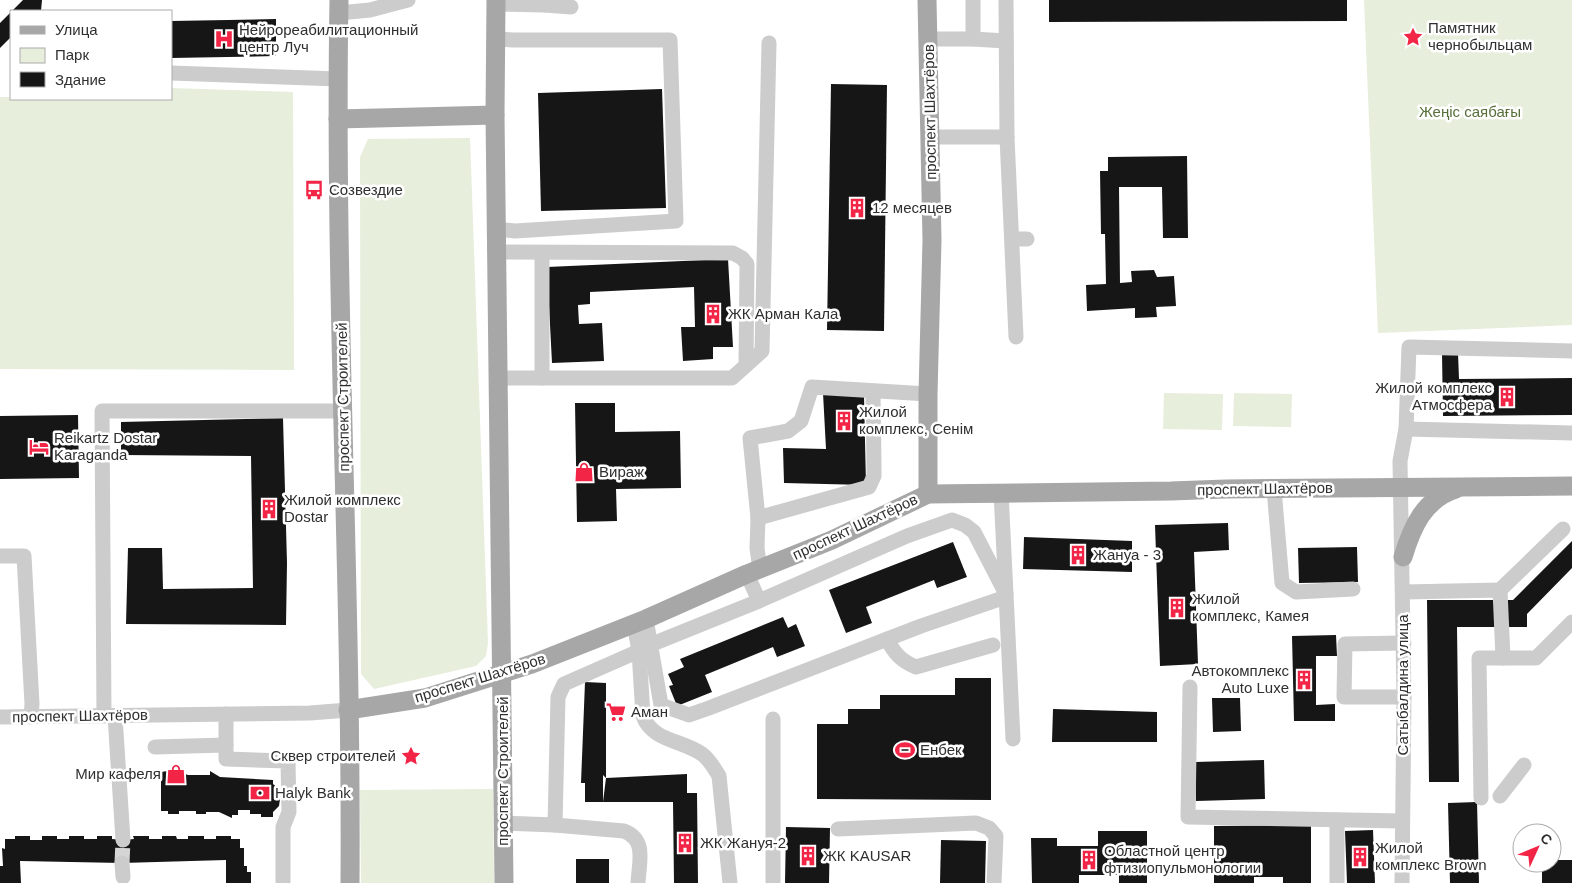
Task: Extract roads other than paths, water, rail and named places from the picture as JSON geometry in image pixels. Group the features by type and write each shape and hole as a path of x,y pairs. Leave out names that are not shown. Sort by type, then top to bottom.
{"main road":[{"name":"проспект Шахтёров","path":"928,0 932,240 928,394 928,494"},
{"name":"проспект Строителей","path":"496,2 495,115 498,229 504,883"},
{"name":"проспект Строителей","path":"339,7 338,119 350,883"},
{"path":"338,119 495,115"},
{"name":"проспект Шахтёров","path":"348,710 425,698 532,664 640,621 832,540 928,494 1572,486"},
{"path":"1403,557 1410,534 1420,515 1432,502 1449,491 1463,487"}],"street":[{"path":"339,7 408,0"},
{"path":"973,0 973,39"},
{"path":"1006,0 1007,137 1016,337"},
{"path":"496,2 545,3 571,6"},
{"path":"496,38 514,40 670,40 676,221 515,231 498,229"},
{"path":"928,39 1006,41"},
{"path":"499,378 732,378 762,351 769,43"},
{"path":"172,73 338,79"},
{"path":"930,137 1007,137"},
{"path":"1012,239 1027,239"},
{"path":"497,252 733,253 742,258 747,264 746,365"},
{"path":"542,253 542,378"},
{"name":"Сатыбалдина улица","path":"1402,883 1404,643 1400,461 1406,429 1409,347 1572,351"},
{"path":"758,601 753,572 757,548 758,518 750,438 788,431 801,421 812,387 928,394"},
{"path":"758,518 869,488 874,476 873,391"},
{"path":"123,840 110,716 102,411 343,410"},
{"path":"1406,429 1572,433"},
{"path":"1274,489 1282,583 1296,592 1353,589"},
{"path":"1000,492 1013,740"},
{"path":"555,826 558,697 564,684 907,536 952,520 965,525 974,532 1006,594"},
{"path":"1403,592 1500,590 1563,529"},
{"path":"0,556 24,556 32,704 31,717"},
{"path":"1500,590 1503,658"},
{"path":"640,621 644,648 661,705 689,715 887,639 1000,599 1006,594"},
{"path":"1481,798 1479,658 1536,658 1572,622"},
{"path":"887,639 894,653 906,663 916,667 993,645"},
{"path":"1404,643 1345,644 1344,697 1404,697"},
{"path":"644,648 643,716 646,724 655,734 701,754 712,763 718,776 730,883"},
{"path":"1190,687 1188,817 1402,822"},
{"name":"проспект Шахтёров","path":"0,717 310,714 348,710"},
{"path":"226,714 226,759 288,760 289,812 283,827 283,883"},
{"path":"773,883 774,719"},
{"path":"154,747 226,745"},
{"path":"1500,796 1524,765"},
{"path":"1337,820 1337,883"},
{"path":"503,823 624,831 633,835 640,846 638,883"},
{"path":"838,829 976,823 989,828 996,836 994,883"}],"tunnel":[{"path":"122,863 123,840"}],"place":[{"name":"Памятник чернобыльцам","path":"1413,37"},
{"name":"Нейрореабилитационный центр Луч","path":"224,39"},
{"name":"Созвездие","path":"314,190"},
{"name":"12 месяцев","path":"857,208"},
{"name":"ЖК Арман Кала","path":"713,314"},
{"name":"Жилой комплекс Атмосфера","path":"1507,397"},
{"name":"Жилой комплекс, Сенiм","path":"844,421"},
{"name":"Reikartz Dostar Karaganda","path":"39,447"},
{"name":"Вираж","path":"584,472"},
{"name":"Жилой комплекс Dostar","path":"269,509"},
{"name":"Жануа - 3","path":"1078,555"},
{"name":"Жилой комплекс, Камея","path":"1177,608"},
{"name":"Автокомплекс Auto Luxe","path":"1304,680"},
{"name":"Аман","path":"616,712"},
{"name":"Енбек","path":"905,750"},
{"name":"Сквер строителей","path":"411,756"},
{"name":"Мир кафеля","path":"176,774"},
{"name":"Halyk Bank","path":"260,793"},
{"name":"ЖК Жануя-2","path":"685,843"},
{"name":"ЖК KAUSAR","path":"808,856"},
{"name":"Жилой комплекс Brown","path":"1360,857"},
{"name":"Областной центр фтизиопульмонологии","path":"1089,860"}],"park label":[{"name":"Жеңіс саябағы","path":"1470,112"}]}
